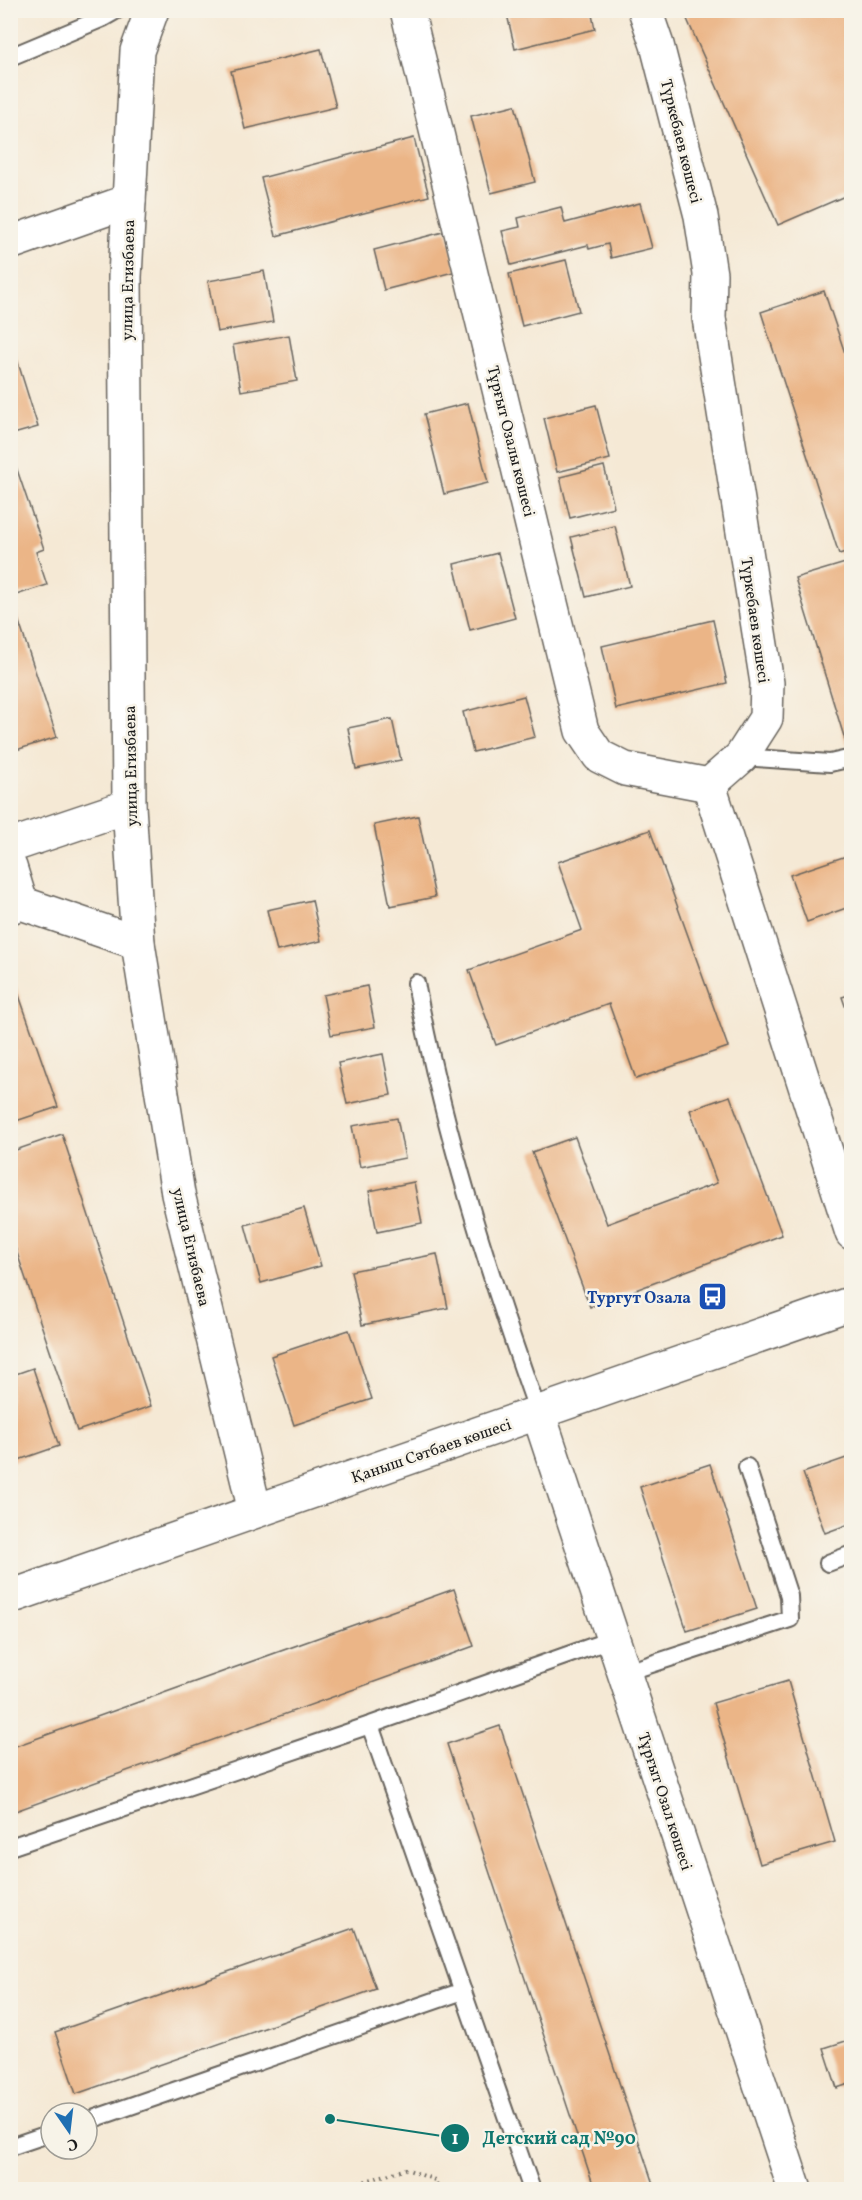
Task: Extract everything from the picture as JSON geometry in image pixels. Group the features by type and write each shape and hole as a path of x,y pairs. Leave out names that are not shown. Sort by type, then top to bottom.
{"street":[{"name":"улица Егизбаева","path":"152,10 137,51 125,277 129,806 138,943 178,1194 255,1511"},
{"name":"Тұрғыт Озалы көшесі","path":"407,10 582,731 599,756 625,769 709,785"},
{"name":"Түркебаев көшесі","path":"645,10 657,45 701,216 710,274 709,318 767,683 766,718 741,758 709,785"},
{"path":"10,243 129,201"},
{"path":"709,785 852,1233"},
{"path":"10,846 129,806"},
{"path":"10,867 16,905 138,943"},
{"name":"Қаныш Сәтбаев көшесі","path":"10,1597 852,1303"},
{"name":"Тұрғыт Озал көшесі","path":"538,1412 795,2190"}],"lane":[{"path":"10,57 117,10"},
{"path":"741,758 830,763 852,758"},
{"path":"416,983 427,1041 463,1180 515,1349 538,1412"},
{"path":"624,1673 790,1619 789,1596 747,1467"},
{"path":"828,1563 852,1554"},
{"path":"10,1847 370,1725 613,1639"},
{"path":"370,1725 532,2190"},
{"path":"99,2117 463,1991"},
{"path":"10,2147 39,2137"}],"path":[{"path":"336,2190 406,2169 435,2180 438,2190"}],"building":[{"path":"506,10 591,10 595,29 515,49"},
{"path":"683,10 852,10 852,193 778,225"},
{"path":"321,49 336,107 245,129 231,71"},
{"path":"515,105 535,182 491,193 471,116"},
{"path":"414,138 429,196 276,236 261,178"},
{"path":"640,203 652,248 611,258 608,244 589,249 588,245 511,265 502,231 520,227 518,218 561,207 565,223"},
{"path":"447,231 457,271 384,290 374,250"},
{"path":"566,260 579,311 522,326 509,274"},
{"path":"264,271 273,322 217,332 208,281"},
{"path":"824,291 852,374 852,550 839,554 761,312"},
{"path":"289,335 297,381 241,391 233,345"},
{"path":"10,337 38,427 10,435"},
{"path":"468,403 488,483 444,494 424,414"},
{"path":"596,405 610,459 557,472 544,418"},
{"path":"10,449 44,549 36,552 47,585 10,597"},
{"path":"604,466 614,507 570,518 560,477"},
{"path":"615,526 630,586 586,597 571,537"},
{"path":"498,553 515,618 470,630 454,564"},
{"path":"852,561 852,741 846,743 795,578"},
{"path":"16,613 57,737 10,752 10,615"},
{"path":"713,620 727,683 616,709 602,646"},
{"path":"524,696 535,737 473,752 463,712"},
{"path":"392,719 401,760 356,769 348,728"},
{"path":"418,816 435,897 390,906 374,825"},
{"path":"650,830 728,1047 636,1079 609,1004 496,1045 469,970 582,930 558,862"},
{"path":"852,854 852,906 807,922 790,875"},
{"path":"312,900 321,941 277,951 267,910"},
{"path":"14,981 58,1107 10,1123 10,982"},
{"path":"367,986 375,1027 331,1035 323,995"},
{"path":"852,994 852,1023 851,1023 842,997"},
{"path":"383,1054 391,1095 347,1104 338,1063"},
{"path":"730,1096 782,1235 590,1307 532,1152 575,1137 607,1224 717,1183 690,1110"},
{"path":"397,1118 405,1158 360,1167 352,1126"},
{"path":"62,1134 151,1406 77,1431 10,1232 10,1152"},
{"path":"414,1182 422,1223 377,1232 369,1191"},
{"path":"304,1208 321,1266 261,1283 245,1225"},
{"path":"437,1254 448,1308 362,1325 351,1271"},
{"path":"349,1330 372,1399 294,1425 271,1356"},
{"path":"33,1368 59,1446 10,1463 10,1376"},
{"path":"852,1456 852,1523 825,1533 803,1473"},
{"path":"710,1464 757,1609 687,1631 640,1487"},
{"path":"454,1589 474,1646 10,1813 10,1748"},
{"path":"788,1681 835,1842 760,1864 713,1703"},
{"path":"500,1726 655,2190 595,2190 447,1744"},
{"path":"354,1928 376,1989 76,2094 55,2032"},
{"path":"852,2039 852,2083 837,2088 824,2048"}],"place":[{"name":"Тургут Озала","path":"712,1297"},
{"name":"Детский сад №90","path":"330,2119"}]}
